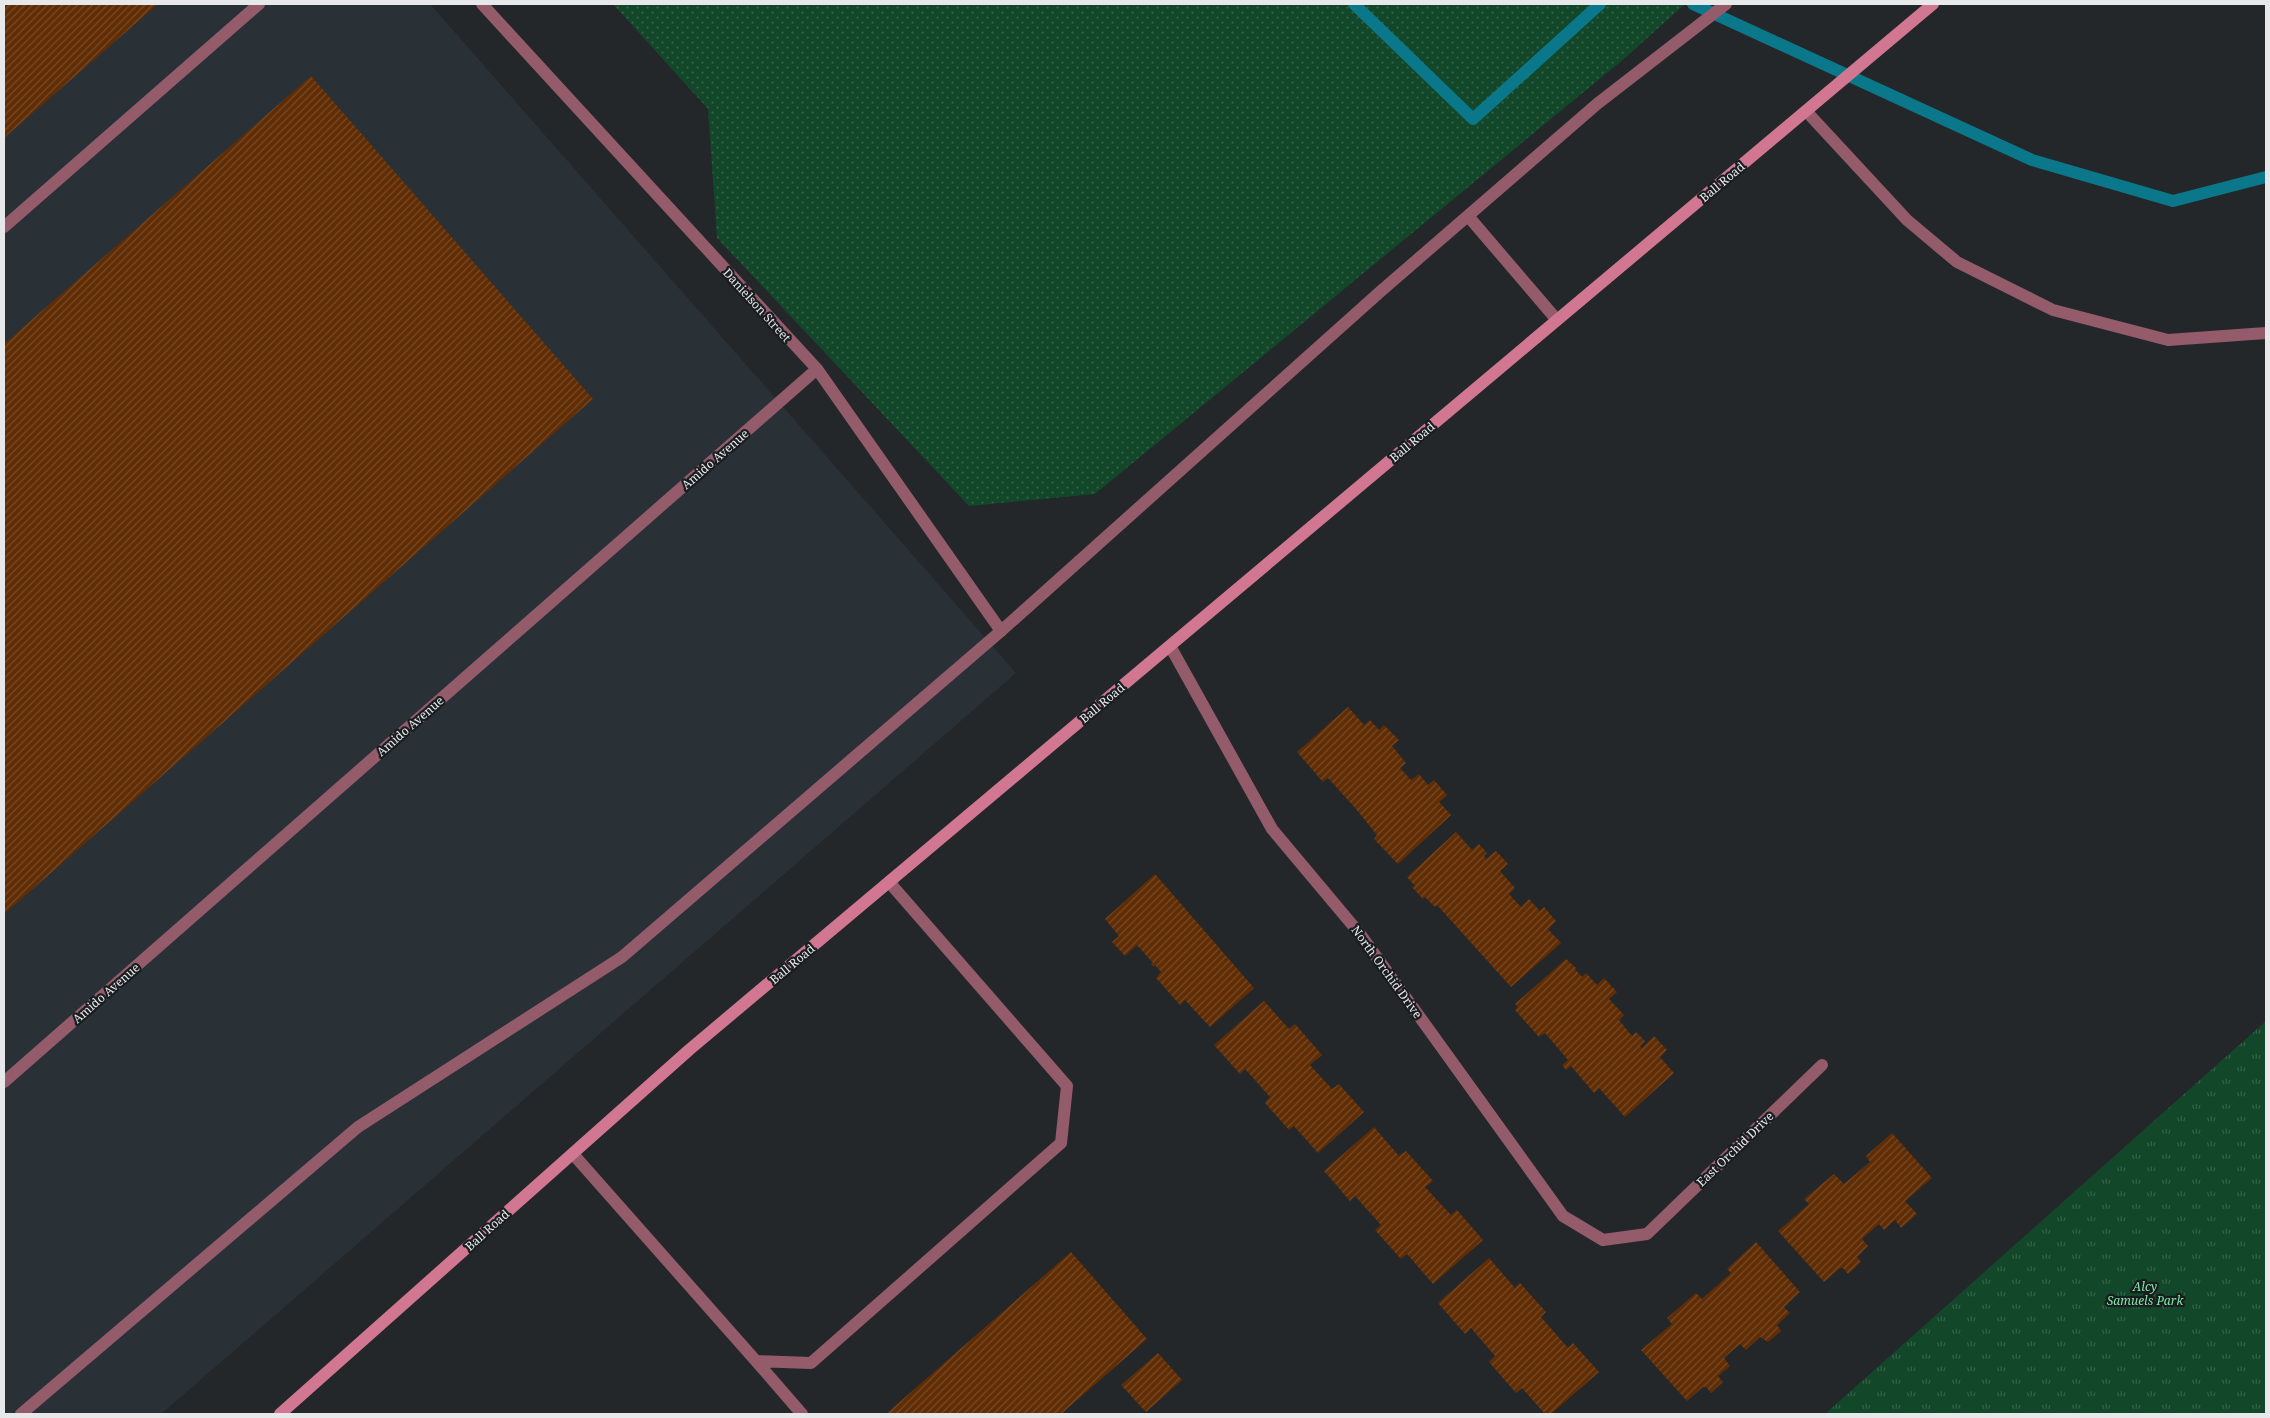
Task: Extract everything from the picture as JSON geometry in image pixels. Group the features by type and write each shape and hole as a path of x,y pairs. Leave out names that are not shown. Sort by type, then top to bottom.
{"main road":[{"name":"Ball Road","path":"280,1414 690,1050 1933,4"}],"street":[{"path":"4,227 259,4"},
{"name":"Danielson Street","path":"482,4 817,369 1001,631"},
{"path":"21,1414 358,1127 622,957 1001,631 1468,216 1597,104 1726,4"},
{"path":"1806,111 1907,220 1957,262 2053,310 2168,340 2266,333"},
{"path":"1468,216 1556,320"},
{"name":"Amido Avenue","path":"4,1082 817,369"},
{"name":"North Orchid Drive","path":"1170,646 1272,829 1360,934 1563,1216 1603,1240 1647,1234"},
{"path":"756,1362 811,1363 1061,1143 1067,1086 889,882"},
{"name":"East Orchid Drive","path":"1647,1234 1822,1064"},
{"path":"573,1154 802,1414"}],"shaded area":[{"path":"4,4 430,4 1016,673 161,1414 4,1414"}],"green space":[{"path":"613,4 1685,4 1625,58 1095,494 969,506 717,238 708,109"},
{"name":"Alcy Samuels Park","path":"2266,1021 2266,1414 1825,1414"}],"building":[{"path":"4,4 158,4 4,138"},
{"path":"311,76 593,399 4,914 4,344"},
{"path":"1348,707 1364,725 1370,720 1379,730 1384,725 1399,740 1392,746 1406,763 1400,768 1411,780 1419,774 1428,785 1434,780 1447,795 1439,802 1451,815 1398,864 1374,839 1377,835 1356,809 1328,778 1323,782 1297,752"},
{"path":"1456,832 1472,850 1479,844 1487,853 1484,856 1486,859 1496,851 1508,864 1500,871 1515,888 1509,894 1521,907 1529,899 1540,911 1544,907 1556,921 1548,929 1561,943 1511,987 1437,905 1435,907 1425,897 1423,899 1412,887 1415,886 1407,877"},
{"path":"1155,874 1254,988 1210,1027 1185,1000 1180,1005 1156,978 1161,972 1155,965 1154,967 1151,964 1153,963 1137,945 1125,956 1112,942 1119,936 1105,919"},
{"path":"1566,959 1582,977 1586,973 1597,985 1604,978 1617,992 1609,999 1624,1015 1619,1020 1632,1036 1636,1032 1645,1041 1640,1046 1642,1048 1654,1036 1667,1050 1660,1057 1674,1073 1625,1117 1599,1088 1594,1093 1571,1066 1566,1070 1562,1065 1568,1060 1545,1033 1539,1037 1515,1010 1518,1007 1515,1004"},
{"path":"1264,1001 1289,1029 1295,1024 1322,1055 1310,1065 1332,1089 1339,1084 1364,1112 1318,1153 1294,1126 1289,1130 1265,1103 1270,1097 1245,1069 1240,1074 1214,1045"},
{"path":"1374,1127 1399,1156 1406,1151 1433,1181 1425,1187 1451,1215 1457,1210 1483,1240 1433,1284 1407,1254 1401,1259 1375,1230 1381,1225 1355,1196 1350,1201 1324,1171"},
{"path":"1892,1133 1932,1178 1905,1201 1917,1214 1901,1228 1895,1220 1884,1230 1879,1224 1862,1239 1868,1246 1857,1257 1861,1262 1848,1274 1843,1268 1840,1268 1824,1282 1778,1231 1809,1204 1804,1199 1834,1174 1844,1184 1870,1162 1866,1156"},
{"path":"1756,1242 1800,1292 1784,1307 1790,1313 1777,1325 1781,1331 1768,1342 1760,1337 1746,1350 1740,1344 1724,1358 1730,1366 1718,1376 1723,1382 1711,1393 1706,1387 1703,1387 1687,1401 1641,1350 1672,1324 1667,1318 1696,1293 1702,1299 1731,1273 1727,1269"},
{"path":"1071,1252 1147,1339 1061,1414 886,1414"},
{"path":"1489,1258 1515,1288 1520,1283 1546,1312 1541,1317 1568,1348 1573,1343 1599,1372 1551,1414 1545,1414 1522,1388 1516,1393 1489,1362 1495,1356 1471,1328 1465,1334 1438,1303"},
{"path":"1158,1353 1182,1380 1146,1412 1121,1385"}],"waterway":[{"path":"1354,4 1473,119 1600,4"},
{"path":"1693,4 2032,160 2173,201 2266,177"}]}
